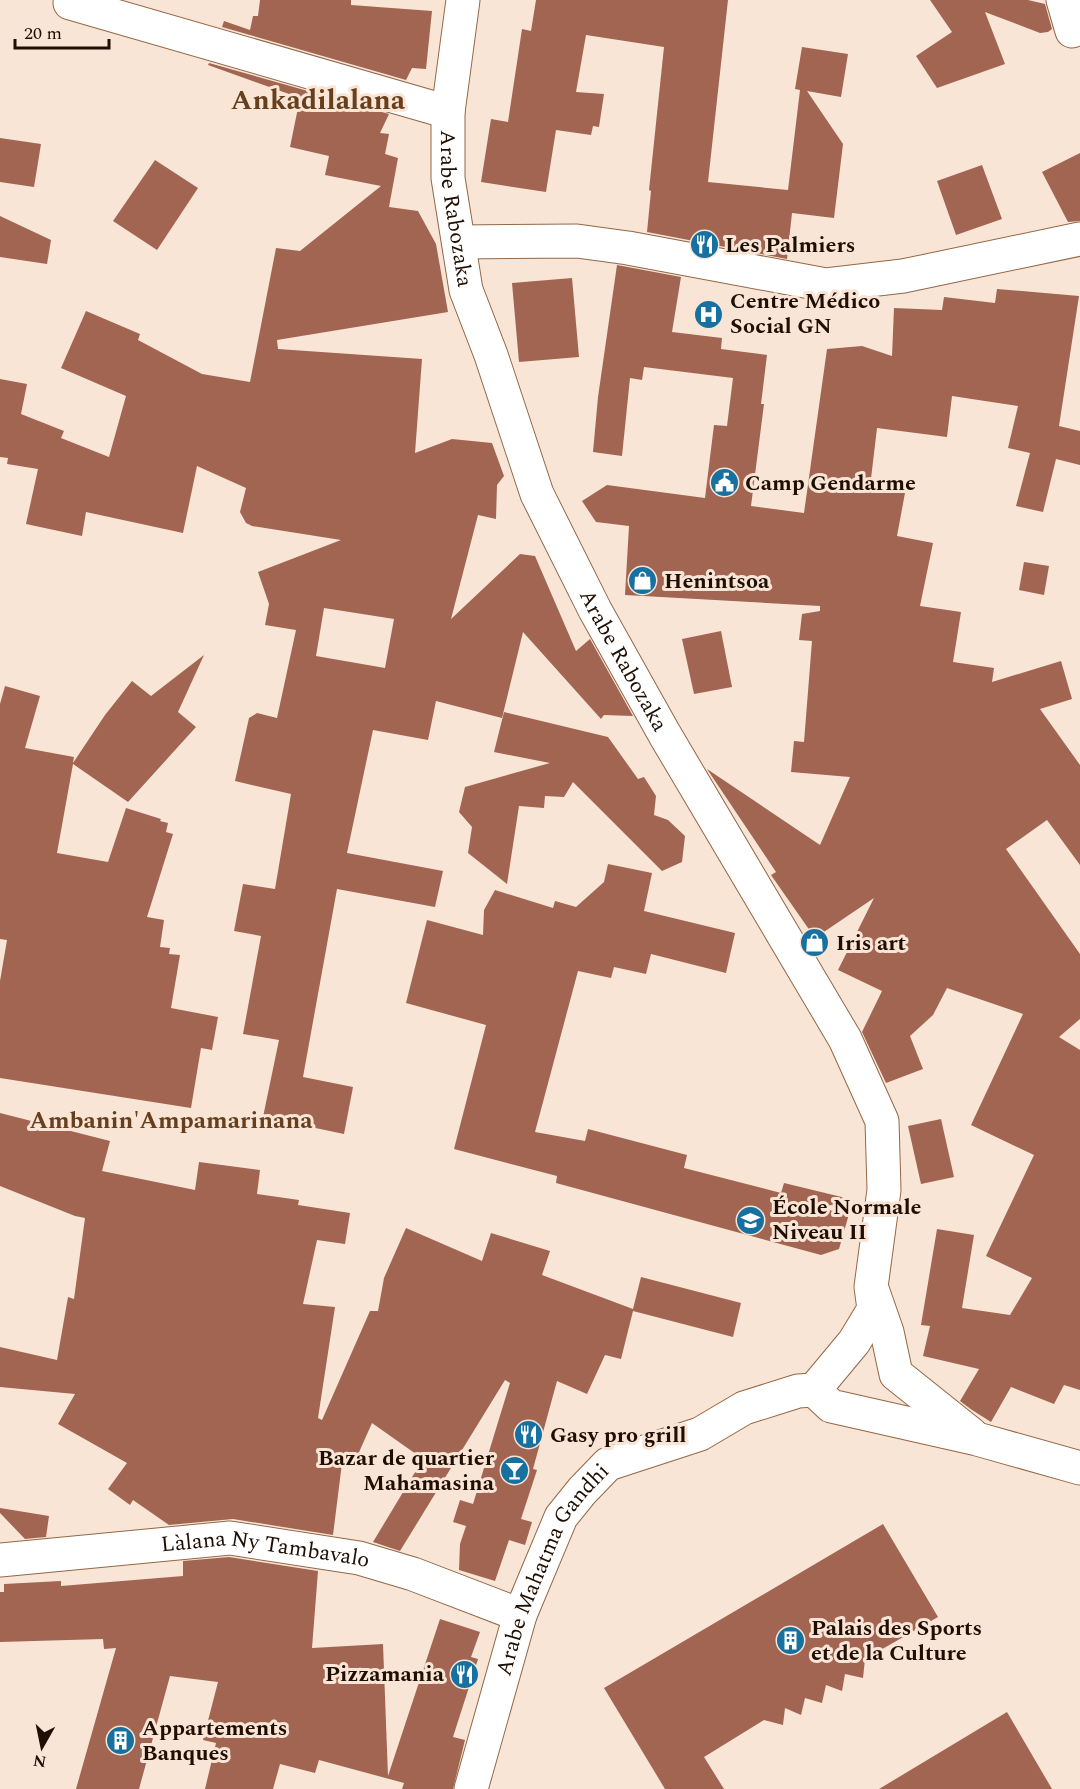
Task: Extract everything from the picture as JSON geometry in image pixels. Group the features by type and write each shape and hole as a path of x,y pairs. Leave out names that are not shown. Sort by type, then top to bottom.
{"street":[{"name":"Arabe Rabozaka","path":"462,0 448,112 448,178 466,290 491,355 537,494 595,610 665,735 845,1038 882,1121 884,1190 871,1287 874,1309 854,1342 814,1390"},
{"path":"1063,0 1072,31"},
{"path":"70,3 448,112"},
{"path":"459,242 577,241 628,248 826,285 903,276 1080,239"},
{"path":"871,1287 887,1332 896,1374 977,1439"},
{"path":"814,1390 831,1406 977,1439 1080,1468"},
{"name":"Arabe Mahatma Gandhi","path":"471,1789 520,1615 561,1516 608,1464 699,1434 744,1408 798,1391 814,1390"},
{"name":"Làlana Ny Tambavalo","path":"0,1560 230,1538 359,1558 412,1574 520,1615"}],"building":[{"path":"260,0 351,0 351,5 432,11 426,69 412,68 406,80 222,27 224,21 250,30 253,16 258,16"},
{"path":"536,0 728,0 708,182 788,190 800,90 795,89 802,47 848,54 841,97 807,91 843,144 834,218 792,213 787,259 647,232 651,191 649,190 664,47 586,35 576,92 604,94 599,127 593,126 591,135 556,130 546,192 481,182 491,119 508,122 522,29 531,31"},
{"path":"930,0 1028,0 1045,4 1052,29 1040,33 985,12 1005,64 937,88 916,56 952,32"},
{"path":"209,63 389,114 380,133 389,134 385,154 398,158 389,207 418,211 436,244 448,312 277,340 278,349 422,359 415,453 452,439 492,443 504,476 497,485 496,519 478,515 451,619 520,554 535,556 576,651 590,639 633,716 604,715 601,719 523,632 502,718 436,701 428,740 373,730 347,853 443,871 435,907 337,889 303,1077 353,1087 344,1134 263,1117 279,1040 243,1034 261,936 234,931 243,884 275,889 291,794 235,781 249,718 257,713 277,718 296,630 265,625 269,604 258,572 341,540 252,526 246,523 240,512 246,488 197,466 183,533 86,512 82,536 26,524 38,469 7,464 8,458 0,457 0,379 27,384 21,414 64,431 61,438 109,457 126,396 61,368 86,311 140,334 138,340 202,374 250,382 276,248 300,251 381,186 325,175 329,156 290,147 300,98 208,65","holes":["324,608 394,619 385,668 316,656"]},
{"path":"0,138 41,144 34,187 0,182"},
{"path":"1080,153 1080,221 1068,222 1042,172"},
{"path":"155,160 198,188 157,250 113,221"},
{"path":"982,165 1002,219 956,235 937,181"},
{"path":"0,216 51,240 47,264 0,257"},
{"path":"617,265 681,277 672,332 722,338 721,349 767,355 761,404 764,404 751,506 804,513 827,349 862,346 892,356 894,308 942,310 944,297 995,303 997,289 1079,296 1059,426 1080,431 1080,465 1056,459 1043,512 1016,506 1030,453 1008,448 1018,406 952,396 947,437 877,428 870,487 905,493 897,536 933,543 920,606 961,612 953,662 994,668 992,682 1061,661 1072,699 1040,709 1080,765 1080,865 1047,820 1006,849 1080,954 1080,1019 1059,1037 1080,1050 1080,1390 1064,1385 1054,1404 1011,1387 991,1422 960,1401 979,1369 923,1356 930,1326 921,1325 937,1229 974,1235 962,1308 1010,1315 1032,1278 986,1256 1034,1155 971,1125 1023,1014 947,988 933,1015 910,1036 923,1069 886,1083 862,1032 882,991 838,970 874,898 815,938 771,875 776,872 707,769 820,845 850,777 791,772 794,741 804,742 812,641 799,640 802,614 820,611 820,606 625,595 629,526 596,522 582,501 607,485 705,498 714,425 727,426 733,378 644,367 642,380 630,378 622,456 593,452 598,397"},
{"path":"572,278 579,357 519,362 512,283"},
{"path":"1024,562 1049,566 1044,595 1019,590"},
{"path":"721,631 732,687 694,694 682,639"},
{"path":"204,655 178,712 196,727 128,802 73,764 57,853 108,862 126,808 168,823 166,832 173,834 147,917 164,920 160,947 170,948 169,954 180,955 171,1008 218,1017 212,1050 201,1048 191,1108 0,1078 0,981 7,940 0,939 0,704 5,686 40,696 25,748 74,757 73,763 105,715 132,681 151,696"},
{"path":"504,712 608,737 638,779 644,777 656,796 654,815 668,820 685,836 682,862 662,871 573,782 564,797 545,796 544,808 519,806 507,884 468,853 472,827 459,812 465,787 550,763 494,752"},
{"path":"608,864 652,873 644,911 735,933 726,973 651,954 646,974 614,967 611,978 578,971 535,1132 585,1141 588,1129 687,1155 684,1168 781,1193 784,1183 854,1200 818,1208 849,1214 839,1249 821,1255 556,1183 557,1176 454,1149 486,1025 406,1003 427,920 483,935 484,910 495,890 553,908 555,901 576,907 604,882"},
{"path":"0,1113 110,1141 102,1171 195,1190 199,1162 260,1170 257,1194 299,1200 298,1205 350,1213 345,1244 317,1240 303,1304 335,1307 318,1418 322,1420 370,1311 378,1311 384,1278 406,1228 482,1261 491,1233 550,1251 542,1275 633,1309 641,1277 741,1303 733,1337 633,1311 621,1359 605,1355 587,1394 557,1381 533,1469 537,1470 521,1519 532,1522 525,1545 509,1540 495,1581 459,1570 460,1544 466,1526 453,1522 460,1500 473,1504 510,1383 505,1380 400,1551 373,1542 423,1459 372,1423 352,1468 342,1463 333,1535 233,1519 169,1525 133,1500 130,1505 108,1489 127,1463 58,1424 75,1394 0,1387 0,1347 57,1360 68,1297 74,1299 85,1218 0,1186"},
{"path":"941,1119 954,1177 921,1184 908,1126"},
{"path":"0,1508 49,1516 46,1537 25,1539 0,1513"},
{"name":"Palais des Sports et de la Culture","path":"883,1524 938,1617 865,1659 863,1678 845,1674 842,1691 826,1685 822,1703 805,1698 801,1715 785,1708 783,1725 764,1720 704,1757 724,1789 665,1789 604,1688"},
{"path":"229,1557 318,1571 312,1648 383,1644 388,1776 440,1619 480,1632 471,1657 478,1659 453,1737 465,1740 453,1789 402,1789 404,1783 319,1760 315,1773 280,1764 273,1789 205,1789 216,1743 203,1740 218,1682 170,1676 139,1789 76,1789 116,1648 104,1649 103,1639 0,1642 0,1592 4,1592 4,1584 61,1581 61,1586 183,1576 183,1561"},
{"path":"1007,1712 1052,1789 879,1789"}],"place":[{"name":"Les Palmiers","path":"704,245"},
{"name":"Centre Médico Social GN","path":"709,314"},
{"name":"Camp Gendarme","path":"724,483"},
{"name":"Henintsoa","path":"643,581"},
{"name":"Iris art","path":"815,943"},
{"name":"École Normale Niveau II","path":"751,1220"},
{"name":"Gasy pro grill","path":"529,1435"},
{"name":"Bazar de quartier Mahamasina","path":"515,1471"},
{"name":"Palais des Sports et de la Culture","path":"790,1641"},
{"name":"Pizzamania","path":"465,1674"},
{"name":"Appartements Banques","path":"121,1741"}],"district":[{"name":"Ankadilalana","path":"318,100"},
{"name":"Ambanin'Ampamarinana","path":"171,1121"}]}
